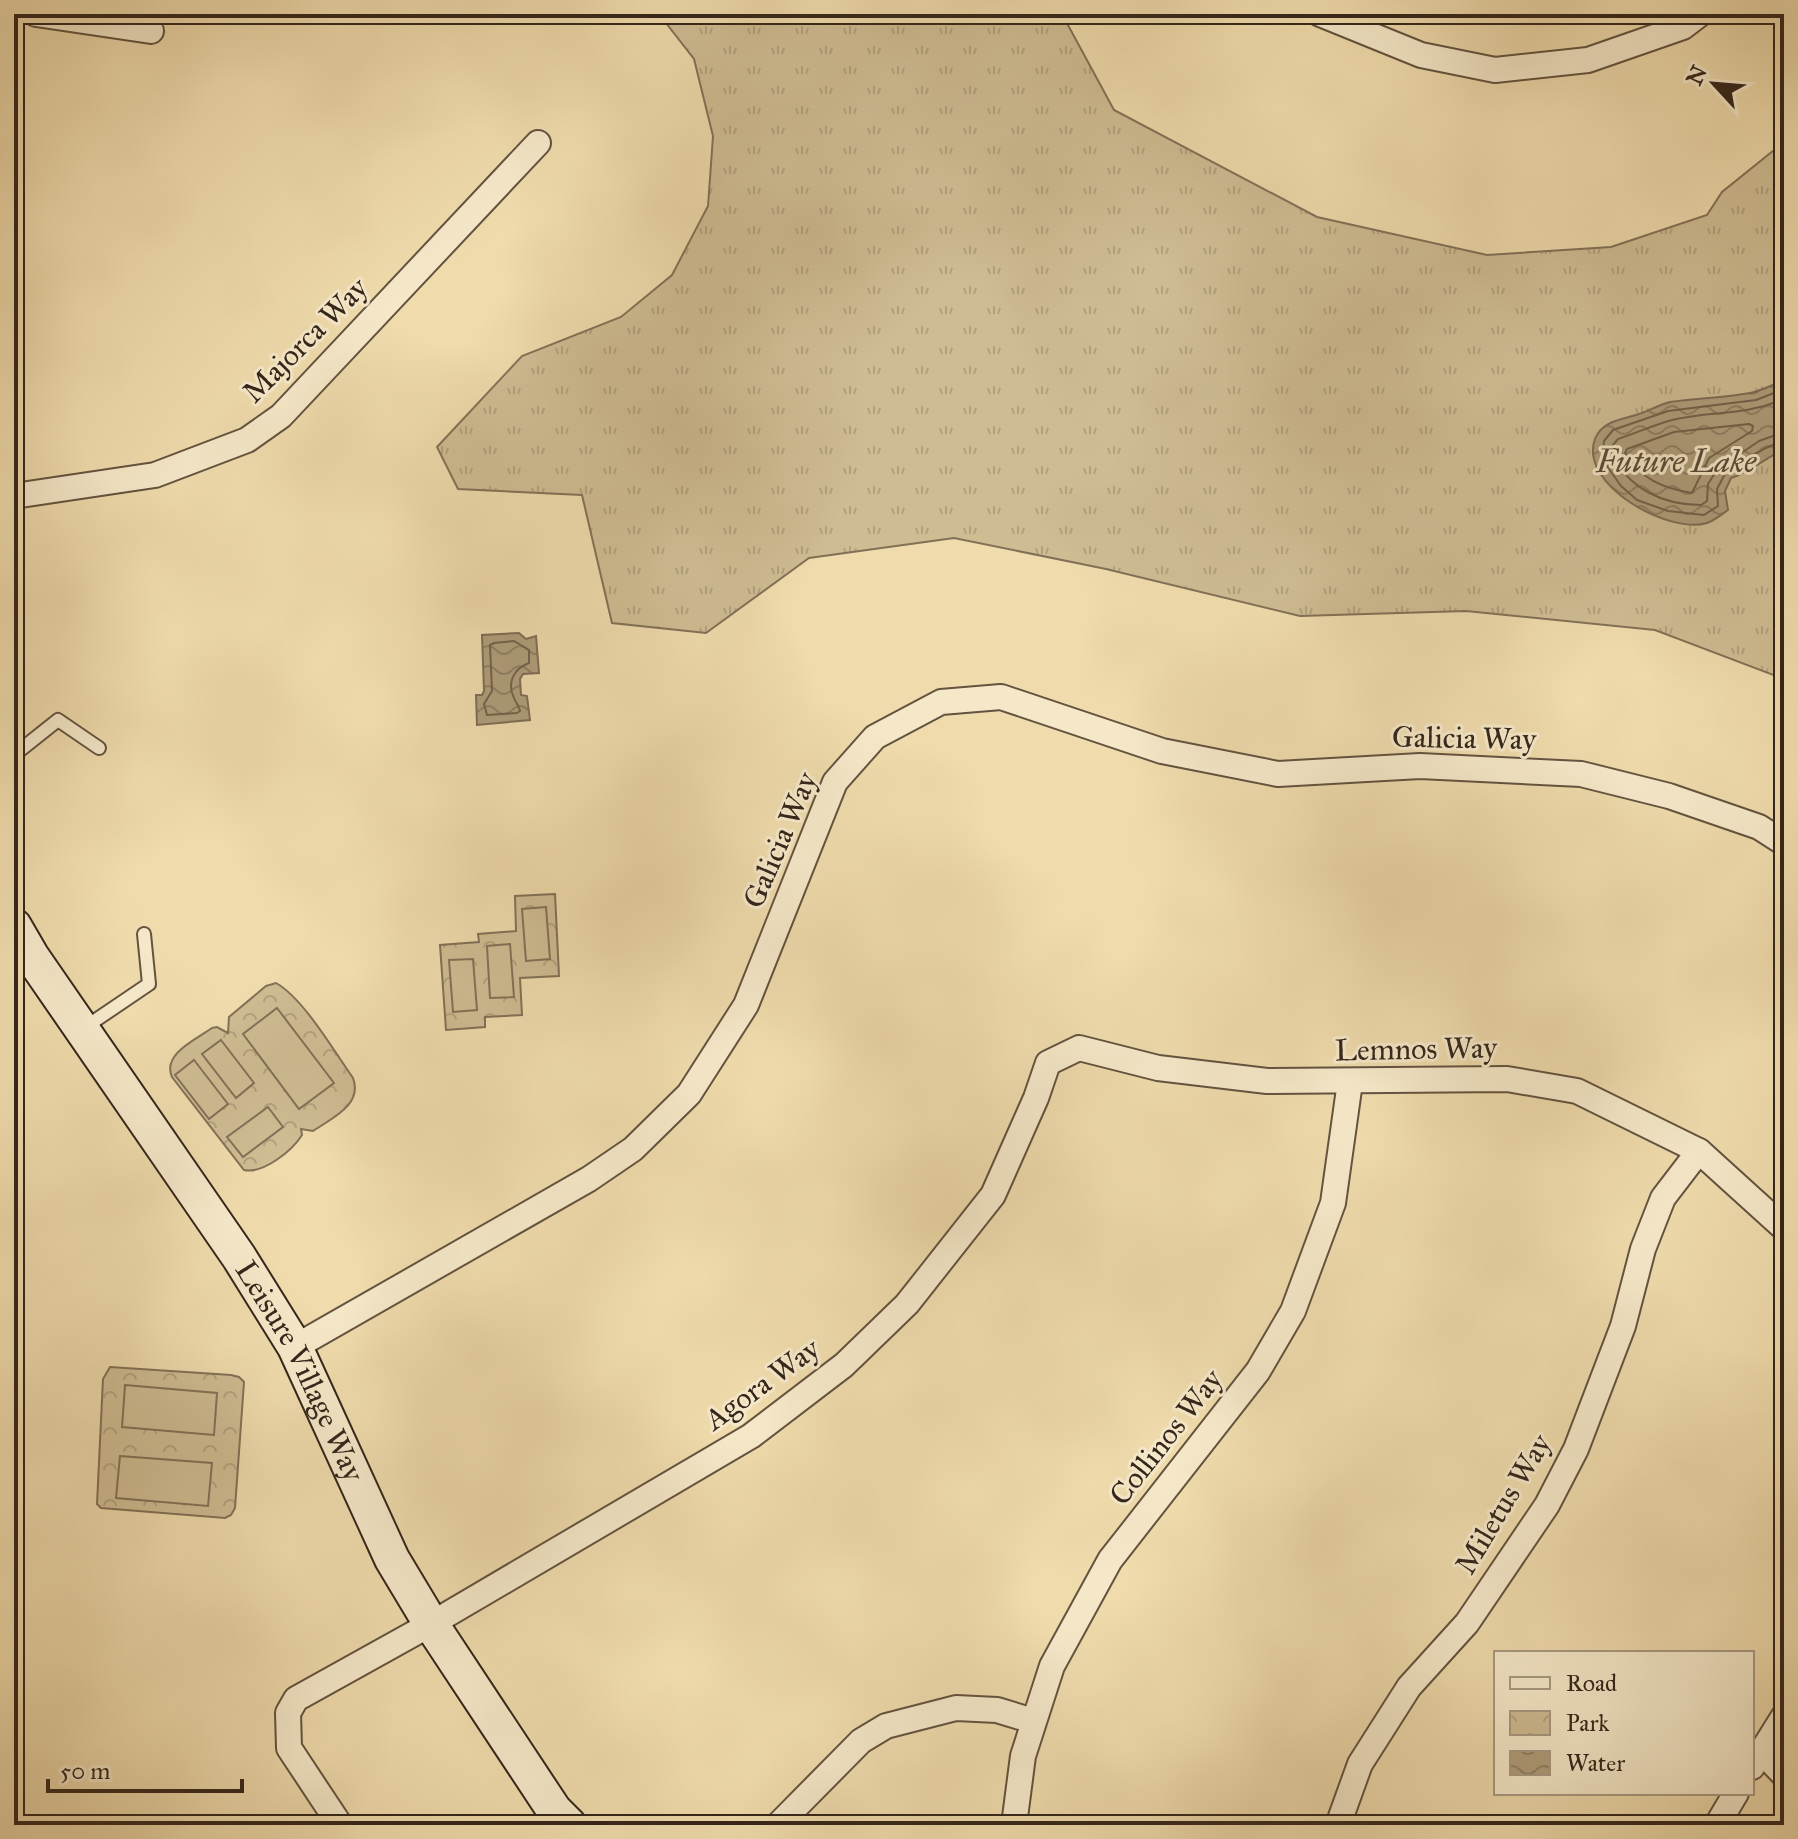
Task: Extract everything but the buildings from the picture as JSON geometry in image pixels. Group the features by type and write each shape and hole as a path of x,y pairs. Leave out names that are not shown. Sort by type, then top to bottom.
{"street":[{"path":"36,14 151,31"},
{"path":"1320,14 1421,55 1495,70 1588,60 1683,27 1700,14"},
{"name":"Majorca Way","path":"14,496 155,475 247,440 281,416 538,143"},
{"name":"Galicia Way","path":"295,1347 589,1179 633,1149 689,1094 746,1005 835,782 875,737 941,702 1001,697 1162,751 1278,774 1420,766 1581,774 1669,796 1759,827 1784,843"},
{"name":"Leisure Village Way","path":"14,926 23,963 82,1029 239,1257 295,1347 392,1559 431,1624 554,1810 569,1825"},
{"name":"Lemnos Way","path":"1036,1098 1048,1063 1079,1048 1174,1070 1267,1081 1507,1079 1577,1091 1699,1151 1784,1228"},
{"name":"Collinos Way","path":"1014,1825 1023,1756 1052,1666 1110,1560 1258,1371 1293,1311 1333,1203 1350,1082"},
{"name":"Agora Way","path":"340,1825 289,1748 288,1713 296,1699 431,1624 751,1436 844,1365 907,1304 993,1195 1036,1098"},
{"name":"Miletus Way","path":"1338,1825 1360,1764 1409,1687 1467,1623 1547,1505 1576,1449 1613,1353 1643,1249 1663,1198 1699,1151"},
{"path":"778,1825 861,1741 886,1726 956,1708 997,1710 1033,1721"},
{"path":"1784,1716 1757,1759 1784,1775"},
{"path":"1717,1825 1735,1795"}],"lane":[{"path":"14,755 58,720 99,748"},
{"path":"82,1029 149,984 144,934"}],"green space":[{"path":"659,14 1062,14 1114,110 1317,217 1487,255 1611,247 1707,215 1722,192 1784,142 1784,679 1655,630 1466,611 1300,616 1106,569 954,538 809,558 706,633 612,623 582,495 458,489 437,447 522,356 621,317 672,275 708,206 713,136 694,59"},
{"path":"555,894 559,976 520,978 522,1015 485,1017 485,1027 446,1030 440,945 479,942 478,934 516,931 515,896"},
{"path":"546,907 550,959 526,961 522,909"},
{"path":"510,944 514,997 490,998 487,946"},
{"path":"473,959 477,1010 453,1012 449,960"},
{"path":"276,983 297,1000 327,1040 353,1078 354,1096 337,1116 313,1131 301,1129 302,1135 276,1160 260,1168 244,1170 172,1077 170,1069 182,1048 212,1028 217,1027 228,1033 229,1017 266,986"},
{"path":"277,1008 334,1083 299,1109 243,1034"},
{"path":"221,1040 254,1083 236,1098 202,1054"},
{"path":"194,1060 228,1104 209,1119 175,1075"},
{"path":"268,1107 283,1127 243,1157 227,1137"},
{"path":"110,1367 231,1375 244,1382 235,1508 231,1515 225,1518 101,1508 97,1504 103,1379"},
{"path":"125,1385 217,1393 214,1435 122,1427"},
{"path":"120,1456 212,1463 208,1506 116,1498"}],"water":[{"name":"Future Lake","path":"1784,380 1784,449 1731,478 1725,491 1728,510 1712,521 1691,525 1651,514 1613,489 1600,473 1593,456 1595,439 1602,428 1612,422 1670,402 1750,393"},
{"path":"519,633 526,639 536,636 539,673 523,674 520,679 521,695 527,696 530,720 477,725 476,695 482,695 484,691 482,635"}]}
